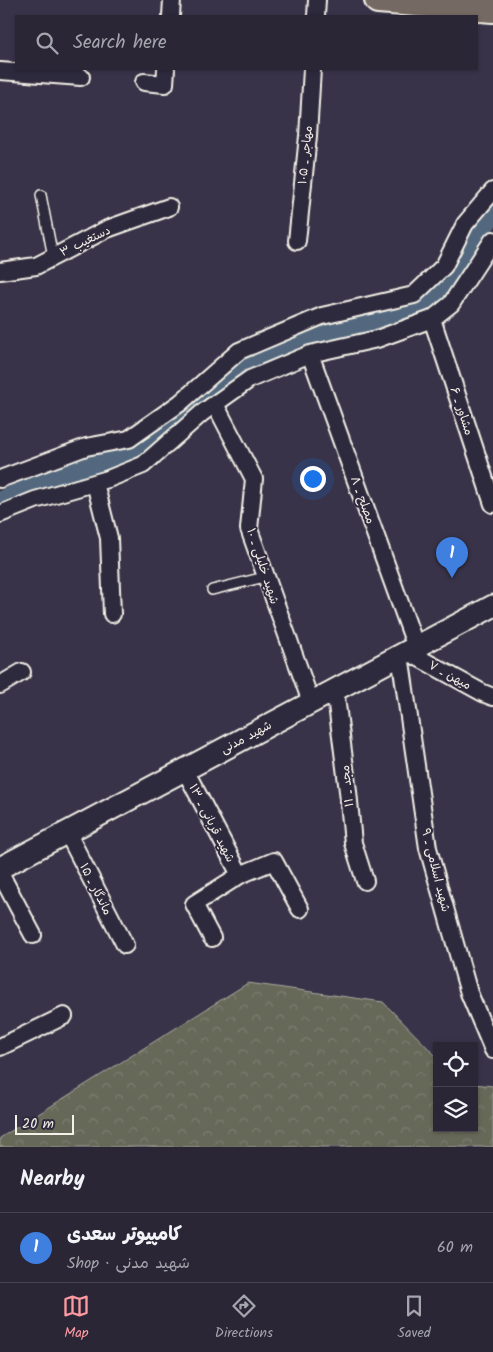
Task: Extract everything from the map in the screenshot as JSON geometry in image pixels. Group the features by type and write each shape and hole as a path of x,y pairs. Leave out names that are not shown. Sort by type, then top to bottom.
{"main road":[{"path":"378,0 493,9"}],"street":[{"path":"171,15 172,0"},
{"path":"316,15 317,0"},
{"path":"0,70 80,77"},
{"path":"144,82 165,84 166,70"},
{"name":"مهاجر ـ ۱۰۵","path":"297,240 308,136 312,70"},
{"path":"0,479 86,447 129,439 180,402 239,351 322,316 414,295 444,266 465,224 493,191"},
{"name":"دستغیب ۳","path":"0,270 36,266 107,229 169,207"},
{"path":"0,514 35,500 95,483 143,464 202,413 250,379 310,354 377,339 432,319 450,304 493,240"},
{"name":"مشاور ـ ۶","path":"432,319 493,504"},
{"name":"مصلح ـ ۸","path":"310,354 408,651"},
{"name":"شهید خلیلی ـ ۱۰","path":"215,404 254,478 249,529 311,702"},
{"path":"156,419 175,437"},
{"path":"95,483 109,538 112,614"},
{"name":"شهید مدنی","path":"0,868 493,606"},
{"name":"میهن ـ ۷","path":"408,651 493,697"},
{"name":"شهید اسلامی ـ ۹","path":"408,651 428,848 469,993 487,1022 493,1050"},
{"path":"0,685 22,672"},
{"name":"مجد ـ ۱۱","path":"336,689 353,843 364,881"},
{"name":"شهید قربانی ـ ۱۳","path":"185,770 240,875 274,861 300,909"},
{"name":"ماندگار ـ ۱۵","path":"68,832 125,945"},
{"path":"0,873 33,935"},
{"path":"212,938 194,904 240,875"},
{"path":"0,1047 64,1016"}],"lane":[{"path":"41,195 53,257"},
{"path":"212,590 265,577"}],"green space":[{"path":"248,983 383,1002 433,1053 433,1132 478,1132 478,1084 493,1086 493,1147 0,1147 0,1138"}],"waterway":[{"path":"0,502 59,473 140,448 229,372 299,336 374,322 436,297 470,242 493,214"}],"place":[{"name":"کامپیوتر سعدی","path":"452,578"}]}
